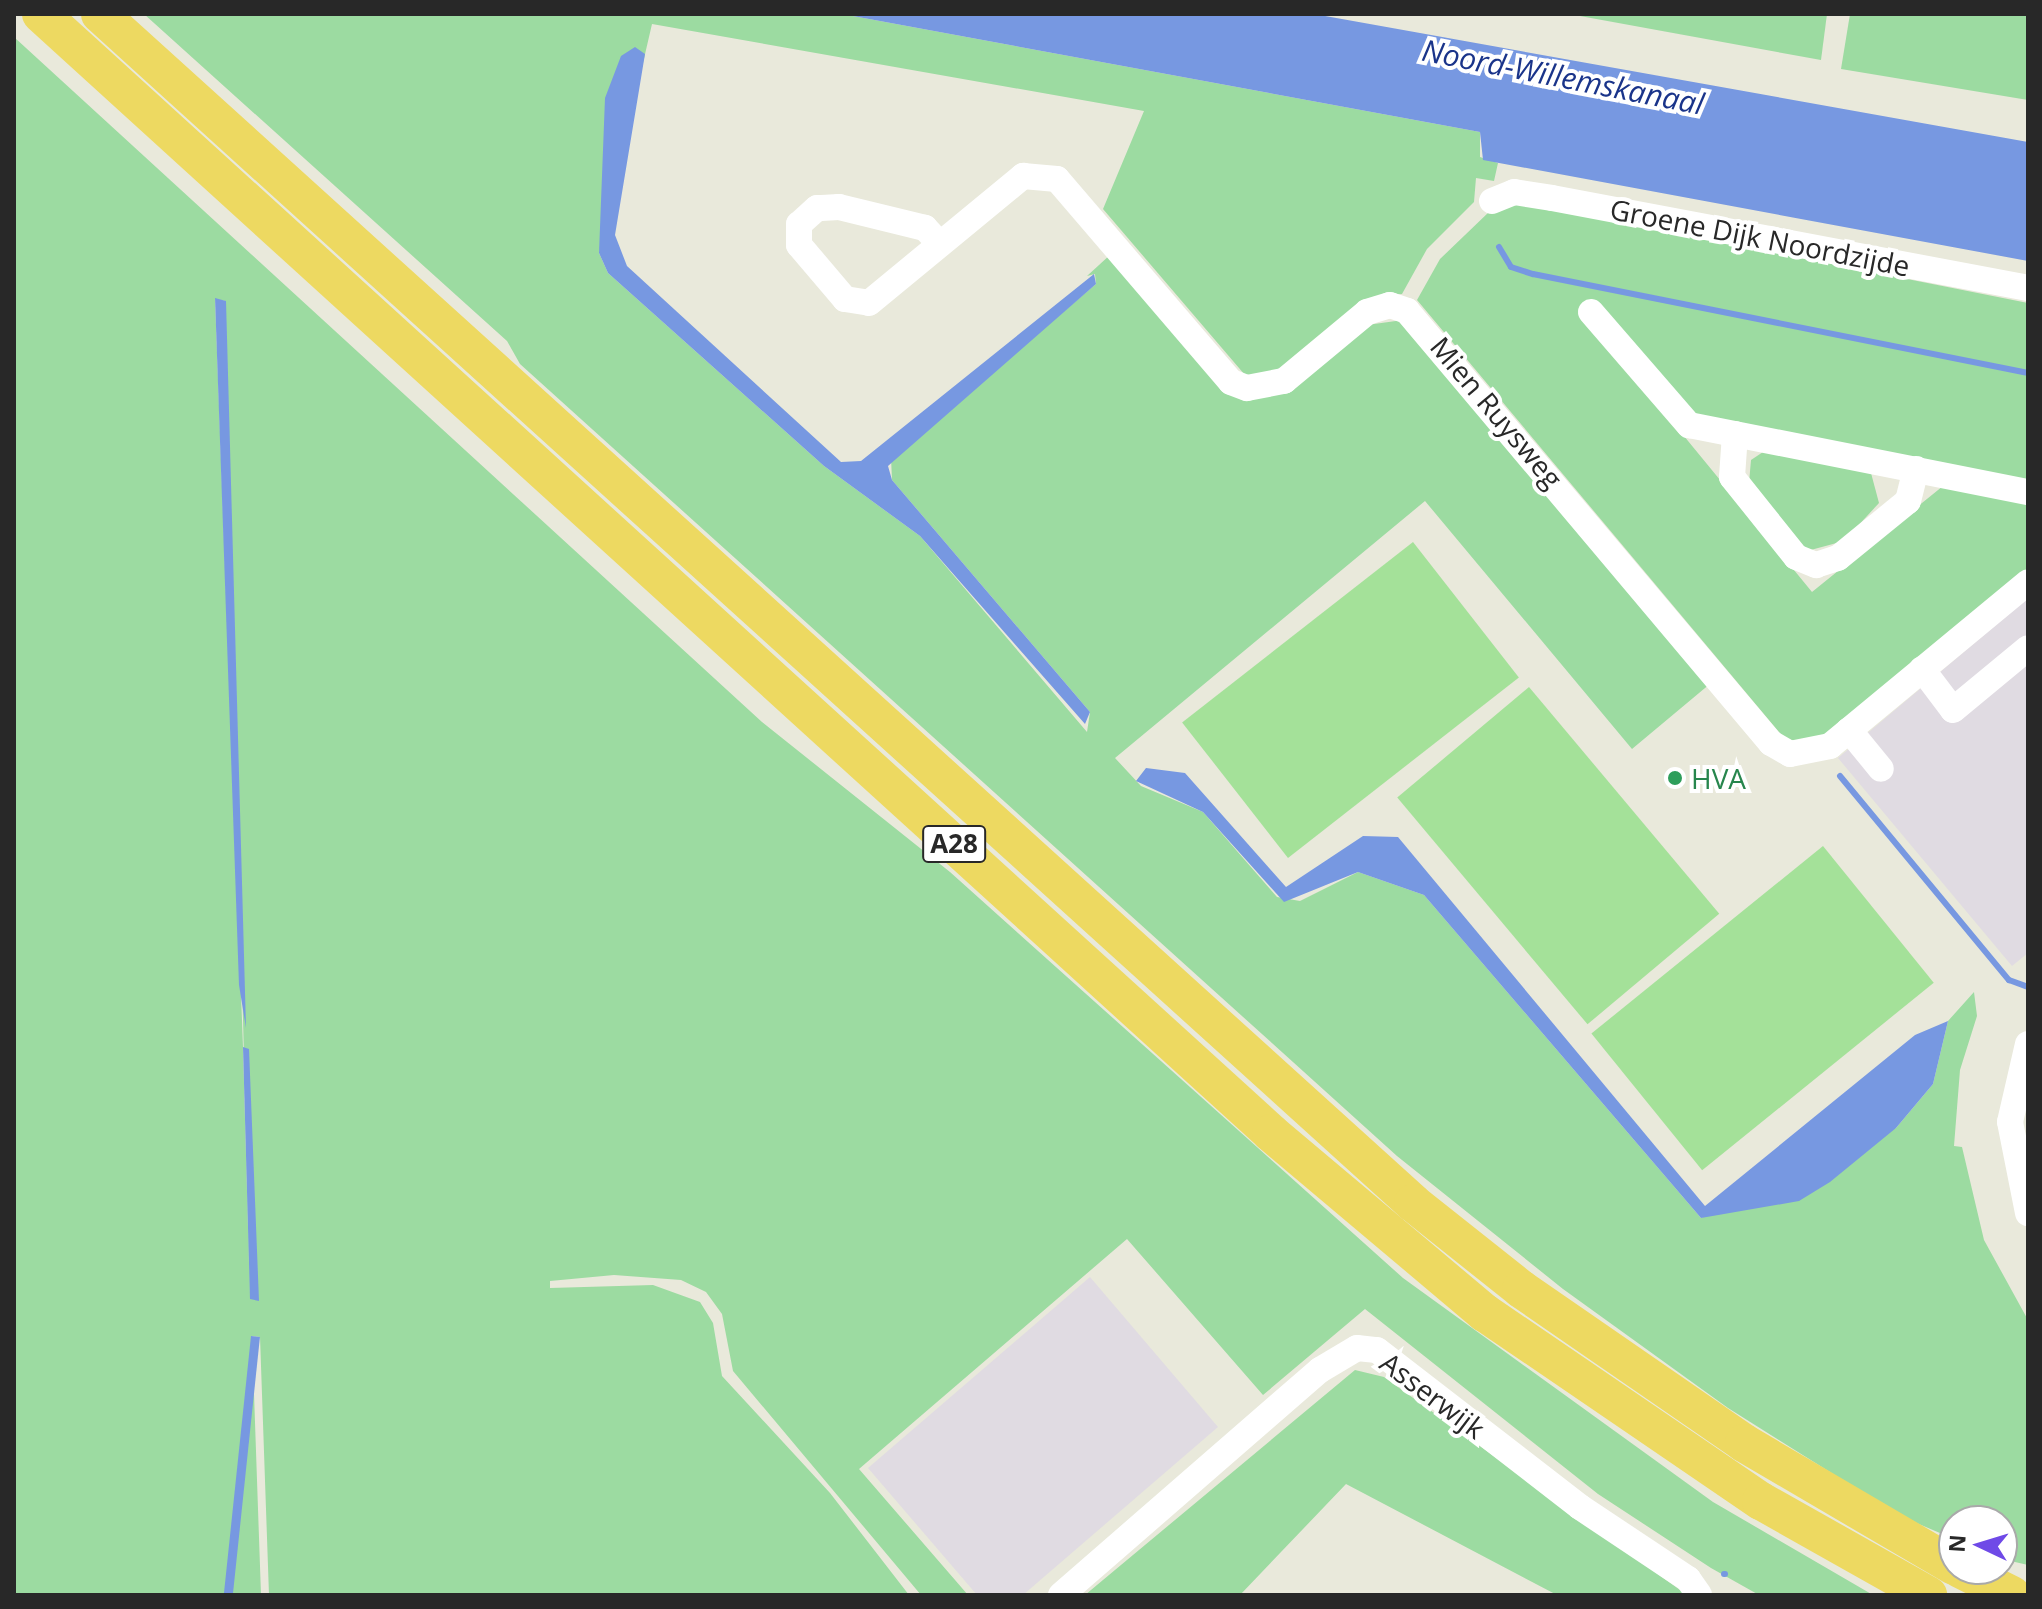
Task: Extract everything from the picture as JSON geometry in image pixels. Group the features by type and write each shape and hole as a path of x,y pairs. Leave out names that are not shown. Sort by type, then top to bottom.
{"highway":[{"name":"A28","path":"41,14 1307,1163 1485,1313 1667,1440 1928,1595"},
{"name":"A28","path":"100,14 1413,1203 1718,1426 1938,1555"}],"street":[{"name":"Mien Ruysweg","path":"939,243 925,228 839,207 817,208 799,224 799,245 845,299 869,303 1023,176 1057,179 1231,382 1247,388 1284,381 1367,312 1390,305 1407,311 1771,743 1804,755 1849,730 2028,582"},
{"name":"Groene Dijk Noordzijde","path":"1492,201 1514,192 1552,198 2028,288"},
{"path":"1591,312 1684,422 2028,492"},
{"path":"1735,434 1732,477 1796,557 1816,565 1838,558 1908,501 1916,469"},
{"path":"1922,669 1953,710 2028,648"},
{"path":"1849,730 1881,769"},
{"path":"2028,1044 2010,1122 2028,1213"},
{"path":"2028,1120 2028,1136"},
{"name":"Asserwijk","path":"1061,1595 1320,1370 1357,1348 1377,1350 1580,1507 1688,1579 1699,1595"}],"shaded area":[{"path":"2028,598 2028,953 2012,966 1838,758"},
{"path":"1090,1277 1218,1427 1023,1595 977,1595 868,1468"}],"green space":[{"path":"144,14 842,14 1480,132 1480,157 1498,163 1494,181 1476,178 1474,202 1427,249 1402,294 1380,296 1271,375 1245,375 1103,209 1144,111 652,24 599,253 608,273 824,466 920,536 1087,732 1090,712 892,480 891,458 1096,284 1095,274 1087,276 1111,254 1249,398 1285,392 1367,325 1403,320 1711,683 1632,749 1425,501 1115,758 1141,786 1203,812 1277,897 1300,901 1358,872 1424,895 1701,1218 1896,1128 1933,1084 1948,1021 1974,992 1977,1016 1960,1070 1954,1146 1962,1147 1984,1240 2028,1320 2028,1565 2018,1563 2018,1505 1938,1505 1938,1532 1900,1516 1728,1408 1563,1289 1397,1156 520,364 507,341"},
{"path":"1569,14 1827,14 1821,60"},
{"path":"1850,14 2028,14 2028,100 1841,69"},
{"path":"14,37 762,722 950,872 1403,1278 1713,1502 1873,1595 1759,1595 1711,1568 1598,1494 1365,1309 1263,1395 1127,1239 859,1469 968,1595 921,1595 733,1371 722,1314 706,1292 681,1280 614,1275 550,1281 550,1288 653,1285 700,1302 713,1323 722,1376 830,1493 909,1595 269,1595 260,1337 252,1336 261,1595 14,1595","holes":["215,299 225,301 250,1299"]},
{"path":"1515,201 2028,303 2028,480 1692,416 1583,313 1812,592 1943,486 2028,501 2028,568 1825,736 1803,743 1784,738 1417,300 1440,259 1490,211"},
{"path":"1763,452 1871,473 1879,503 1844,541 1807,551 1749,483 1751,460"},
{"path":"1413,542 1519,678 1288,858 1182,722"},
{"path":"1529,687 1719,914 1588,1024 1397,798"},
{"path":"1823,846 1934,983 1702,1170 1591,1034"},
{"path":"1355,1370 1384,1377 1687,1595 1557,1595 1346,1484 1240,1595 1085,1595"}],"water":[{"name":"Noord-Willemskanaal","path":"842,14 1314,14 2028,142 2028,261 1483,160 1480,132"},
{"path":"635,47 645,54 615,235 627,266 841,462 861,461 1094,274 1096,284 888,466 892,480 1090,712 1085,724 920,536 824,466 608,273 599,253 605,98 621,56"},
{"path":"215,298 226,301 246,1028 239,985"},
{"path":"1146,768 1185,773 1286,887 1363,836 1398,837 1705,1206 1915,1035 1948,1021 1933,1084 1896,1128 1830,1182 1799,1201 1701,1218 1424,895 1358,872 1284,902 1203,812 1136,781"},
{"path":"243,1047 249,1049 259,1301 250,1299"},
{"path":"251,1336 260,1337 233,1595 224,1594"}],"waterway":[{"path":"1499,247 1511,267 1533,274 2028,373"},
{"path":"1840,776 2009,980 2028,987"}],"place":[{"name":"HVA","path":"1675,778"}]}
